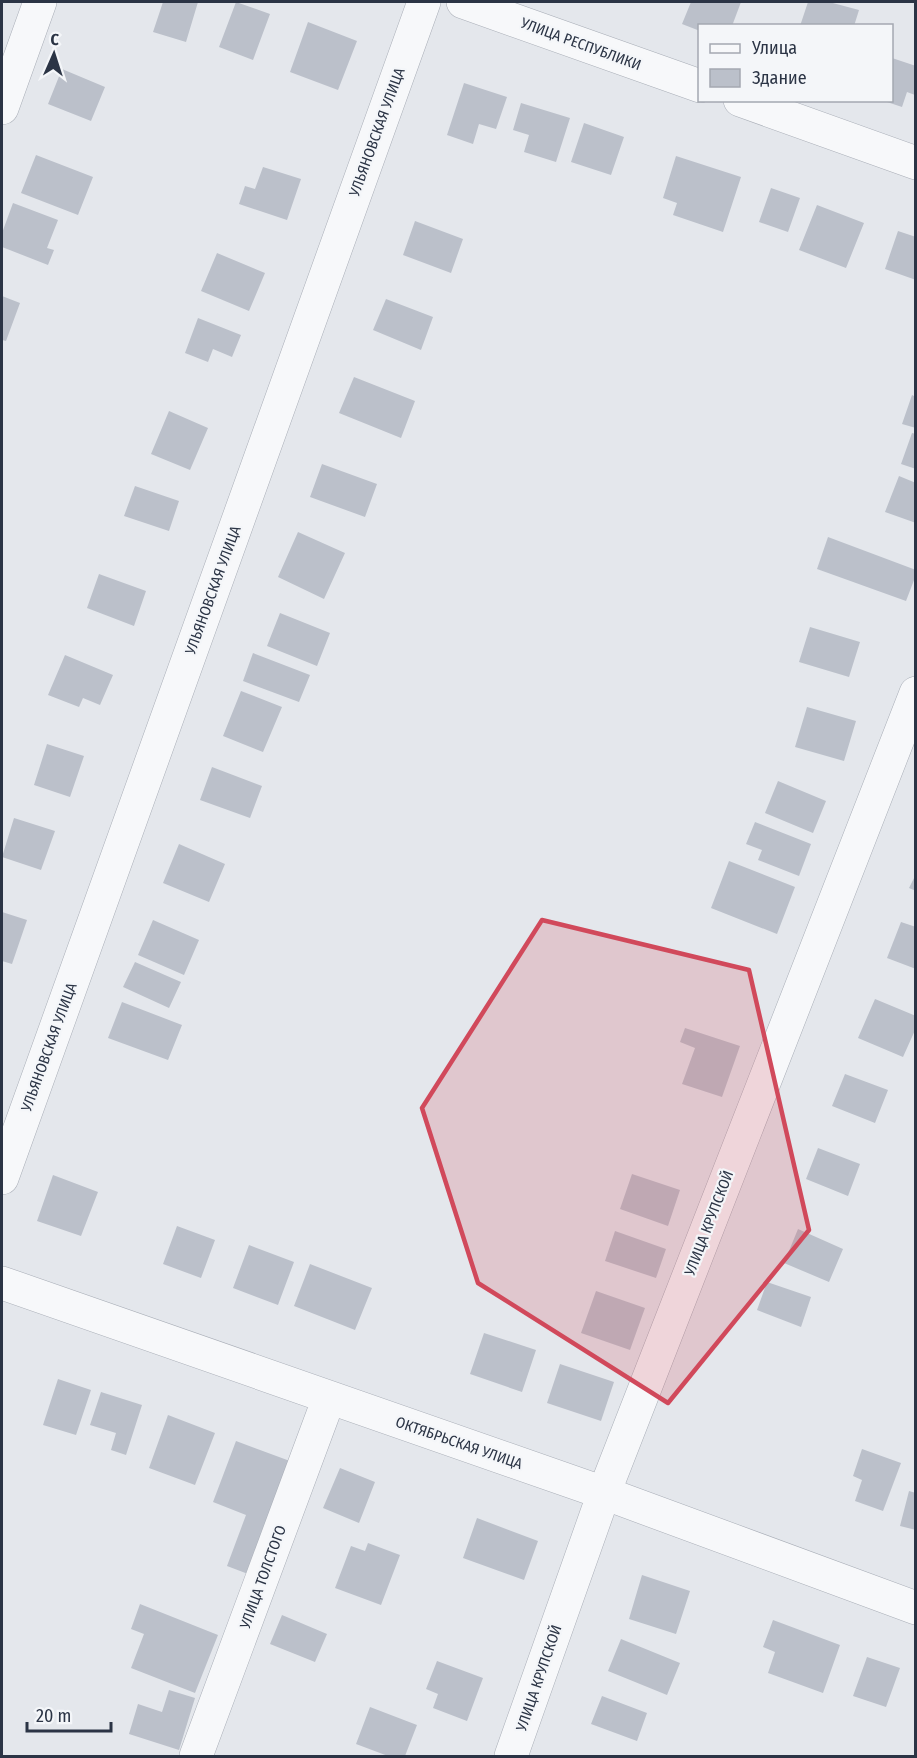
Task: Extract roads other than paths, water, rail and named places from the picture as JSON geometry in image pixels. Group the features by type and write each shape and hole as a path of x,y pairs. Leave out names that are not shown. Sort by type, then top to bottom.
{"street":[{"path":"2,108 40,2"},
{"name":"УЛЬЯНОВСКАЯ УЛИЦА","path":"2,1178 424,2"},
{"name":"УЛИЦА РЕСПУБЛИКИ","path":"463,2 698,86"},
{"path":"746,102 915,163"},
{"name":"УЛИЦА КРУПСКОЙ","path":"511,1756 603,1493 915,693"},
{"name":"ОКТЯБРЬСКАЯ УЛИЦА","path":"2,1283 603,1493 915,1608"},
{"name":"УЛИЦА ТОЛСТОГО","path":"196,1756 329,1398"}]}
